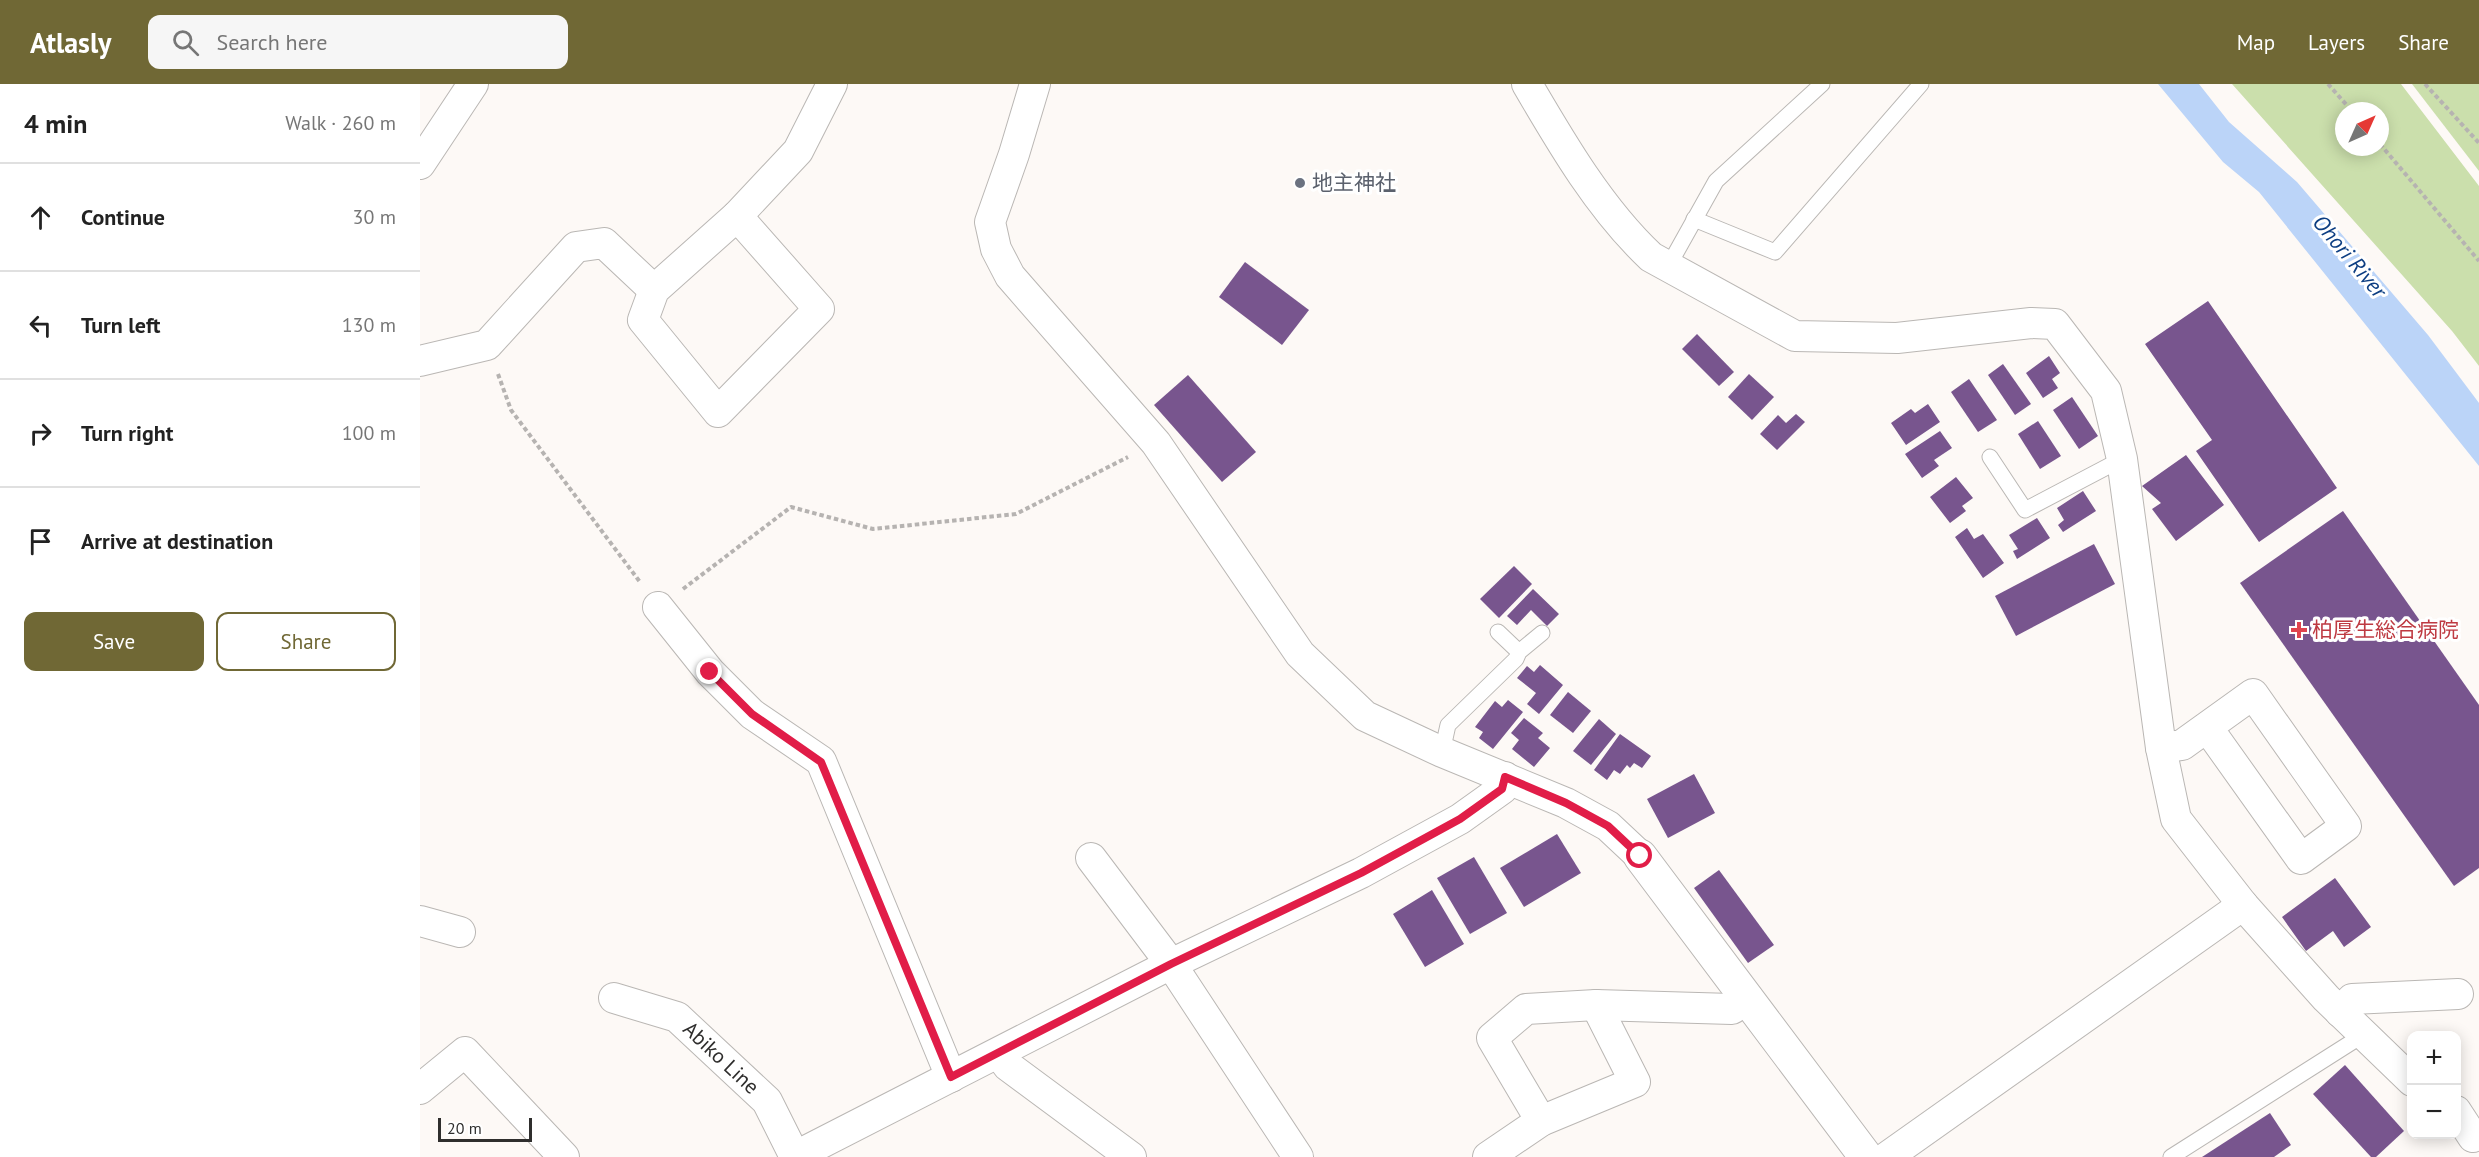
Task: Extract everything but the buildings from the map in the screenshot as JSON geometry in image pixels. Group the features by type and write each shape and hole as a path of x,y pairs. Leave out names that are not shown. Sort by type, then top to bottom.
{"street":[{"path":"420,164 473,84"},
{"path":"737,216 819,309 718,412 643,320 654,290 737,216 798,151 832,84"},
{"path":"1527,84 1563,146 1632,240 1651,257 1795,336 1897,338 2031,323 2055,324 2106,391 2122,459 2162,748 2176,819 2243,905 2340,1012 2407,1077"},
{"path":"1029,85 1014,154 990,222 996,249 1010,276 1156,443 1300,654 1365,716 1442,752 1566,803 1608,826 1640,856 1866,1157"},
{"path":"420,361 487,345 576,247 604,243 654,290"},
{"path":"658,607 710,672 752,714 821,762 951,1077"},
{"path":"2162,748 2182,745 2207,727 2253,694 2346,826 2301,859 2207,727"},
{"path":"795,1157 1171,964 1361,873 1460,819 1502,789 1505,777"},
{"path":"1091,858 1171,964 1298,1157"},
{"path":"1887,1157 2243,905"},
{"path":"420,921 460,932"},
{"path":"2340,1012 2352,999 2458,994"},
{"name":"Abiko Line","path":"614,998 677,1017 767,1101 795,1157"},
{"path":"1541,1121 1492,1038 1526,1010 1596,1005 1732,1009 1748,998"},
{"path":"1488,1157 1541,1121 1635,1082 1596,1005"},
{"path":"420,1089 465,1052 564,1157"},
{"path":"999,1054 1008,1066 1131,1157"},
{"path":"2461,1119 2475,1142"}],"lane":[{"path":"1671,268 1673,258 1716,181 1822,84"},
{"path":"1694,219 1775,252 1921,84"},
{"path":"1990,457 2025,510 2122,459"},
{"path":"1498,632 1519,652"},
{"path":"1442,752 1448,725 1516,660 1519,652 1542,633"},
{"path":"2171,1157 2363,1035"}],"path":[{"path":"2328,84 2344,102"},
{"path":"2425,84 2479,143"},
{"path":"2389,155 2479,261"},
{"path":"487,345 511,410 658,607 791,507 873,529 1016,514 1156,443"}],"green space":[{"path":"2232,84 2401,84 2479,186 2479,366 2452,331"},
{"path":"2412,84 2479,84 2479,171"}],"water":[{"name":"Ohori River","path":"2158,84 2199,84 2229,122 2297,182 2428,335 2479,403 2479,466 2259,192 2223,162"}],"place":[{"name":"地主神社","path":"1300,183"},
{"name":"柏厚生総合病院","path":"2299,630"}],"route":[{"path":"710,672 752,714 821,762 951,1077 1171,964 1361,873 1460,819 1502,789 1505,777 1566,803 1608,826 1640,856"}]}
